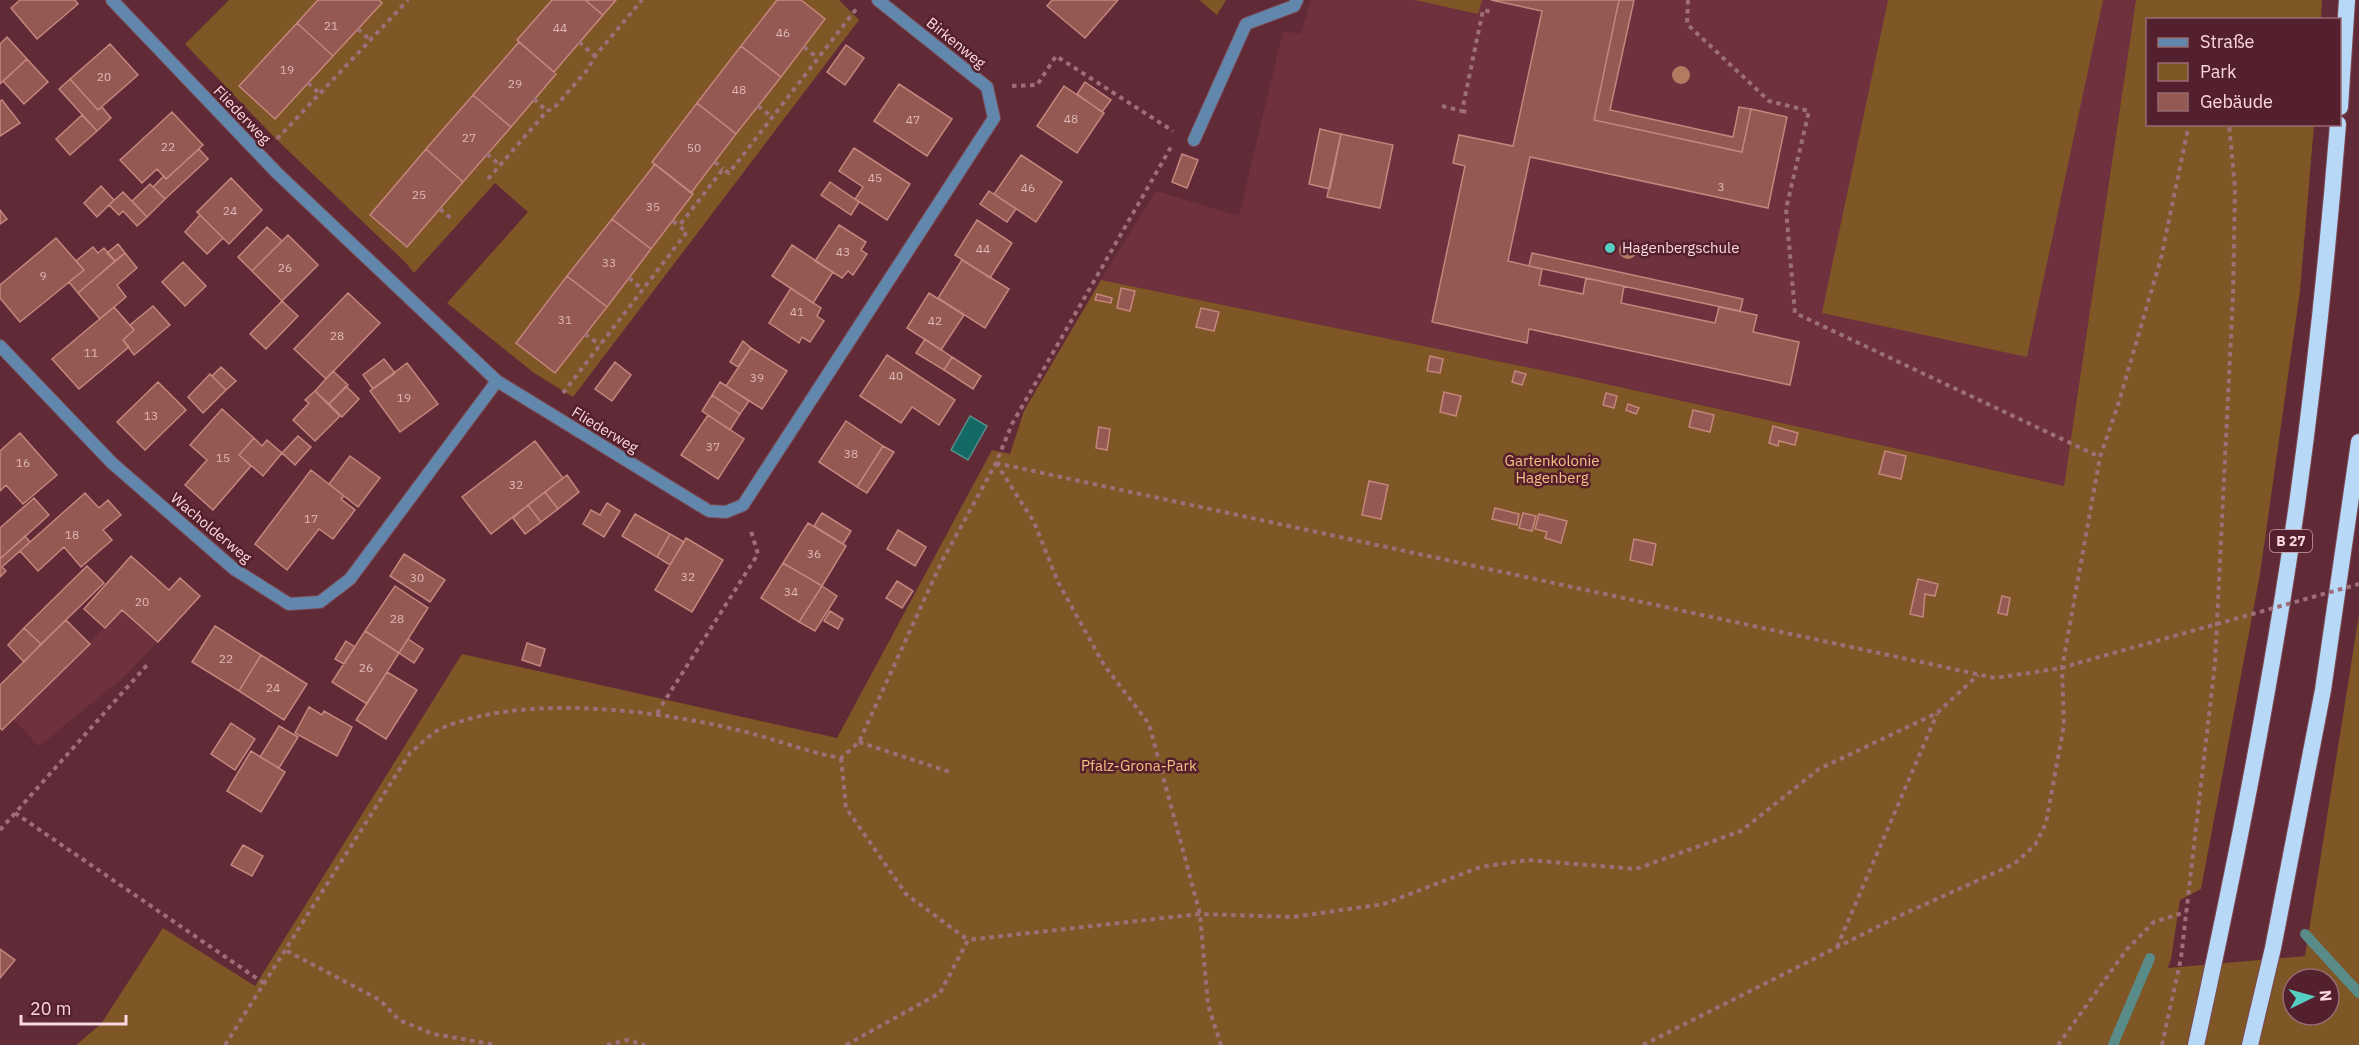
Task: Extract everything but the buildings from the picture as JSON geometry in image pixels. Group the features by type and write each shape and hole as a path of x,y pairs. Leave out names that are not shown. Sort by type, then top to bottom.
{"highway":[{"path":"2341,89 2346,0"},
{"name":"B 27","path":"2196,1045 2250,788 2295,517 2316,355 2338,126"},
{"path":"2250,1045 2273,948 2323,690 2359,442"}],"street":[{"name":"Fliederweg","path":"112,0 261,157 497,381 709,511 726,512 743,505"},
{"name":"Birkenweg","path":"878,0 987,87"},
{"path":"1194,140 1246,24 1296,3"},
{"path":"743,505 993,118 987,87"},
{"name":"Wacholderweg","path":"0,346 112,463 234,569 289,604 320,602 350,579 497,381"}],"path":[{"path":"261,157 369,39 408,0"},
{"path":"488,179 547,111 555,108 642,0"},
{"path":"714,162 729,173 862,0"},
{"path":"1688,0 1687,24 1769,101 1809,111 1786,209 1795,313 2100,457"},
{"path":"1462,111 1483,10 1492,12"},
{"path":"358,29 369,39"},
{"path":"579,42 595,56"},
{"path":"804,47 818,58"},
{"path":"987,87 1037,85 1056,56 1178,135 1194,140"},
{"path":"308,83 319,93"},
{"path":"534,99 547,111"},
{"path":"758,106 772,117"},
{"path":"1442,106 1471,113"},
{"path":"1643,1045 1837,948 2014,864 2034,845 2046,824 2064,725 2062,668 2100,457 2159,267 2189,126"},
{"path":"2162,1045 2181,958 2212,686 2220,578 2233,295 2235,188 2229,126"},
{"path":"841,758 859,742 941,563 996,463 1012,424 1178,135"},
{"path":"487,154 500,165"},
{"path":"679,226 723,169"},
{"path":"440,209 453,220"},
{"path":"548,413 687,232 673,221"},
{"path":"629,278 643,290"},
{"path":"585,333 600,345"},
{"path":"996,463 1995,678 2062,668 2359,584"},
{"path":"996,463 1034,522 1058,582 1104,665 1149,724 1200,914 1208,1005 1221,1045"},
{"path":"657,713 758,554 743,505"},
{"path":"0,830 147,665"},
{"path":"841,758 846,808 852,818 906,894 968,940 1200,914 1293,918 1384,904 1480,867 1528,860 1635,869 1741,831 1818,769 1937,713 1978,675"},
{"path":"225,1045 410,753 440,729 485,714 527,708 657,713 757,735 814,754 841,758"},
{"path":"1837,948 1937,713"},
{"path":"859,742 953,773"},
{"path":"15,813 265,984"},
{"path":"2058,1045 2127,949 2154,922 2186,912"},
{"path":"846,1045 939,993 968,940"},
{"path":"286,951 380,1000 399,1020 433,1034 497,1045"},
{"path":"607,1045 627,1040 645,1045"}],"shaded area":[{"name":"Hagenbergschule","path":"1311,0 2136,0 2064,486 1570,376 1101,280 1156,191 1239,216 1283,31 1301,34"},
{"path":"122,610 158,642 125,676 39,746 13,719"}],"green space":[{"path":"229,0 839,0 859,20 573,397 534,373 447,303 528,212 495,183 414,273 275,138 185,44"},
{"path":"1199,0 1226,0 1217,15"},
{"path":"1415,0 1482,0 1478,14"},
{"path":"1888,0 2103,0 2027,357 1822,313"},
{"name":"Pfalz-Grona-Park","path":"2136,0 2322,0 2321,18 2146,18 2146,126 2314,126 2300,291 2260,574 2201,889 2180,900 2168,968 2305,956 2359,614 2359,1045 76,1045 101,1024 163,928 255,986 462,654 837,738 992,450 1010,454 1024,411 1101,280 1570,376 2064,486"}],"water":[{"path":"970,416 987,426 968,460 951,450"}],"waterway":[{"path":"2305,934 2359,993"},
{"path":"2113,1045 2150,958"}],"place":[{"name":"Hagenbergschule","path":"1610,248"}],"park label":[{"name":"Gartenkolonie Hagenberg","path":"1552,470"}]}
